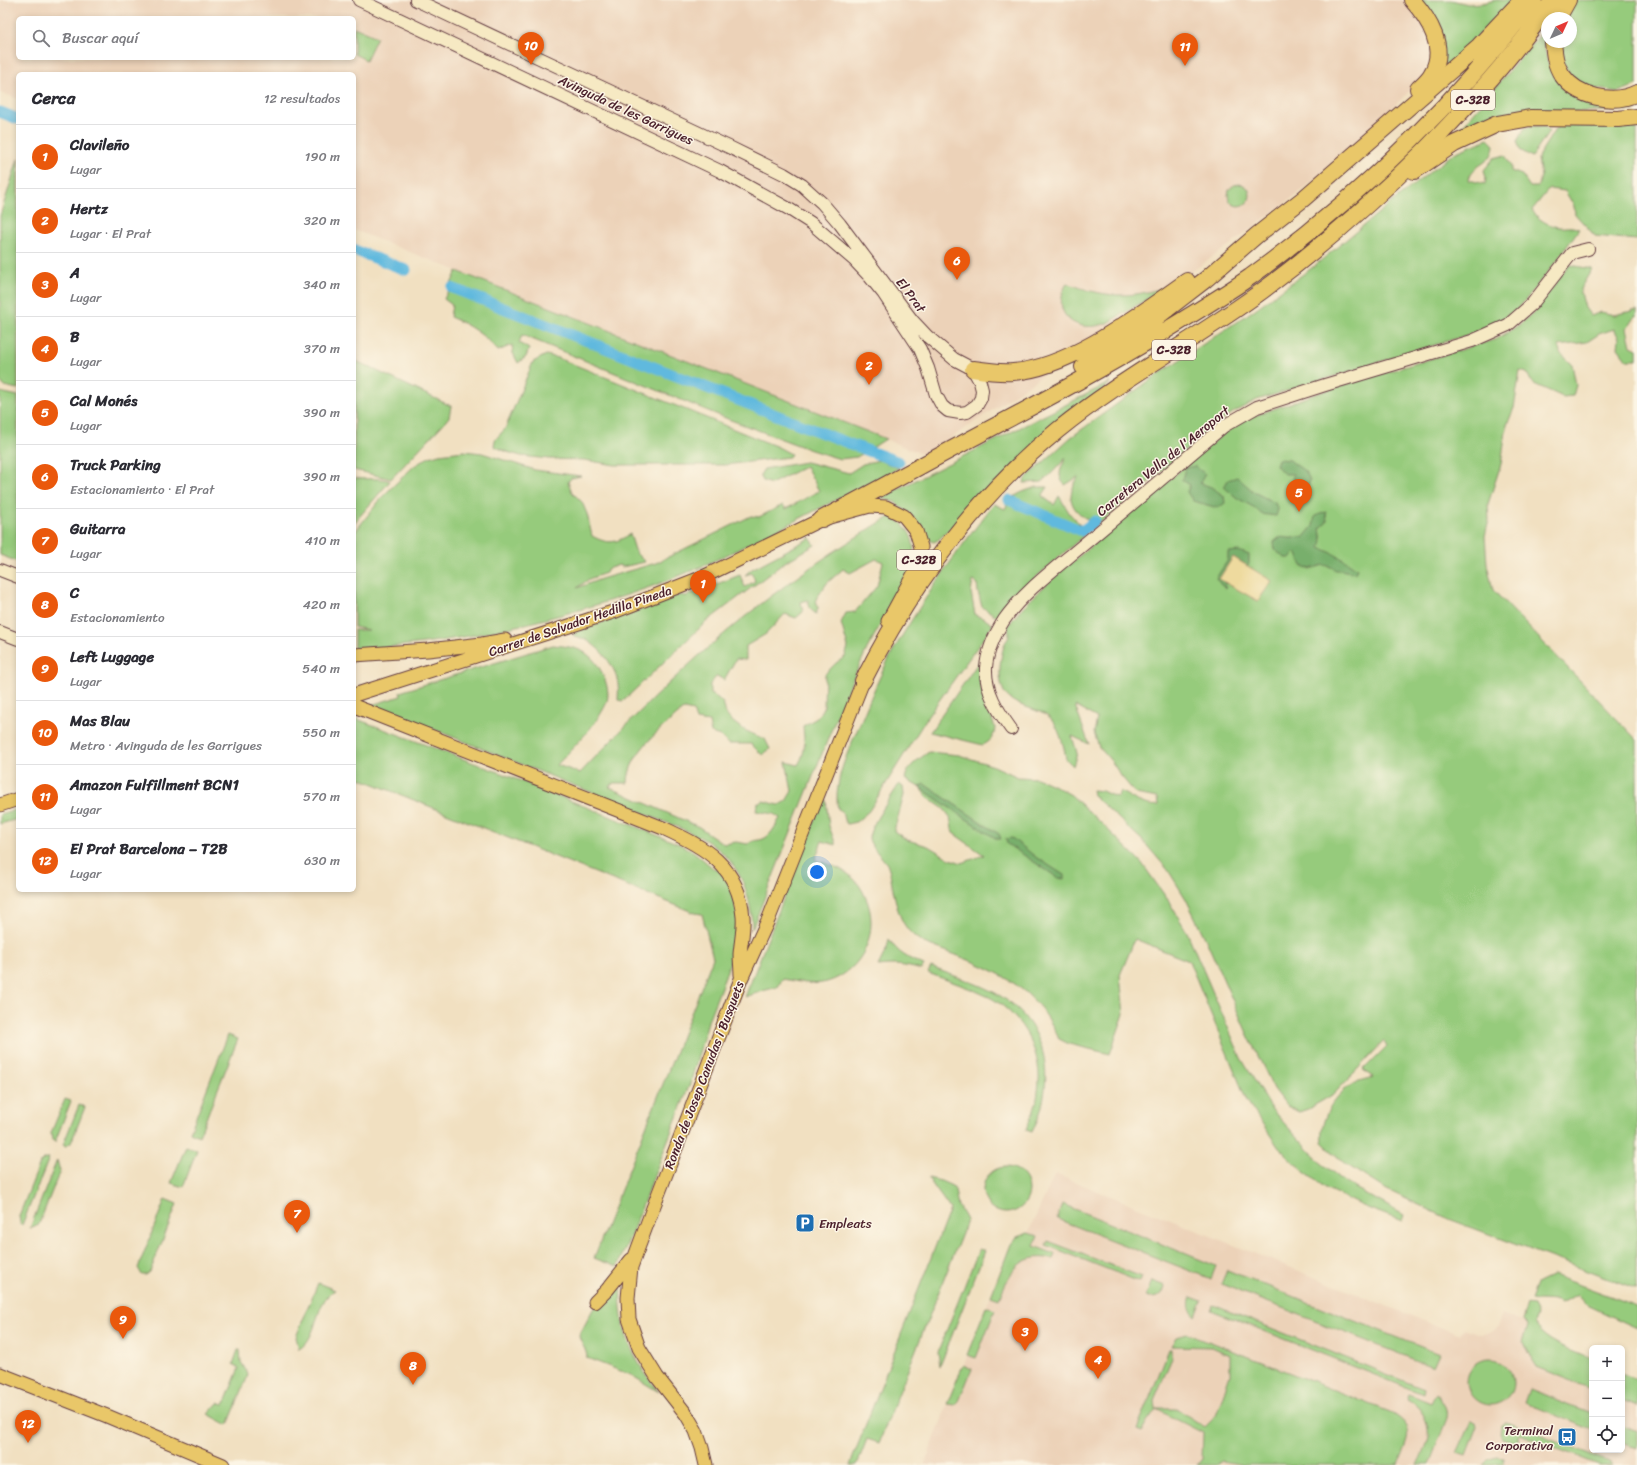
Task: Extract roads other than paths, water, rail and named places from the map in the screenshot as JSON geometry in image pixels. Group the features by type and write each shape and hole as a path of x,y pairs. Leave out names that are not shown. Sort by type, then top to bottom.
{"highway":[{"path":"1392,120 1433,72 1437,58 1437,43 1432,30 1412,0"},
{"path":"998,425 1031,399 1139,332 1205,280 1257,235 1303,199 1392,120 1428,92 1479,46 1522,0"},
{"name":"C-32B","path":"822,519 1035,406 1138,348 1249,277 1329,215 1371,178 1445,105 1469,79 1506,37 1534,0"},
{"name":"C-32B","path":"863,681 890,631 915,592 965,522 1012,472 1064,426 1120,385 1261,292 1343,228 1383,192 1458,117 1517,48 1553,0"},
{"path":"1561,12 1568,0"},
{"path":"1553,48 1554,56 1562,75 1575,87 1590,96 1609,99 1630,97 1637,93"},
{"path":"1383,192 1454,144 1496,124 1530,118 1636,118"},
{"path":"973,368 1001,373 1014,372 1045,366 1069,356 1115,330 1257,235"}],"main road":[{"name":"C-32B","path":"822,519 870,506 886,507 904,516 916,531 920,547 920,557 917,568 869,655 863,681"},
{"name":"Carrer de Salvador Hedilla Pineda","path":"356,694 616,611 703,577 822,519"},
{"path":"356,655 428,650 482,644 563,628"},
{"name":"Ronda de Josep Canudas i Busquets","path":"706,1465 696,1431 686,1414 647,1363 633,1333 629,1319 628,1298 631,1267 741,979 769,918 863,681"},
{"path":"356,707 663,828 687,838 710,853 724,867 731,877 741,902 743,918 740,954 741,979"},
{"path":"0,805 16,801"},
{"path":"595,1302 622,1274 635,1254"},
{"path":"0,1374 107,1416 223,1465"}],"street":[{"name":"Avinguda de les Garrigues","path":"359,0 720,171 763,193 811,223 854,260 883,293 920,349 939,402 948,411 956,413 967,412 974,408 979,402 981,386 973,368"},
{"name":"Avinguda de les Garrigues","path":"416,0 784,174 815,195 840,224"},
{"name":"El Prat","path":"840,224 912,320 927,336 954,359 973,368"},
{"name":"Carretera Vella de l'Aeroport","path":"1011,729 998,711 988,682 986,668 994,637 1004,620 1035,586 1218,431 1257,407 1472,341 1508,325 1532,304 1572,253 1588,249"},
{"path":"0,570 16,576"},
{"path":"0,632 16,638"}],"waterway":[{"path":"0,112 16,118"},
{"path":"356,251 406,270"},
{"path":"452,288 899,462"},
{"path":"1009,500 1082,531 1095,521"}],"place":[{"name":"Mas Blau","path":"531,65"},
{"name":"Amazon Fulfillment BCN1","path":"1185,66"},
{"name":"Truck Parking","path":"957,280"},
{"name":"Hertz","path":"869,385"},
{"name":"Cal Monés","path":"1299,512"},
{"name":"Clavileño","path":"703,603"},
{"name":"Empleats","path":"805,1223"},
{"name":"Guitarra","path":"297,1233"},
{"name":"Left Luggage","path":"123,1339"},
{"name":"A","path":"1025,1351"},
{"name":"B","path":"1098,1379"},
{"name":"C","path":"413,1385"},
{"name":"Terminal Corporativa","path":"1567,1437"},
{"name":"El Prat Barcelona – T2B","path":"28,1443"}]}
